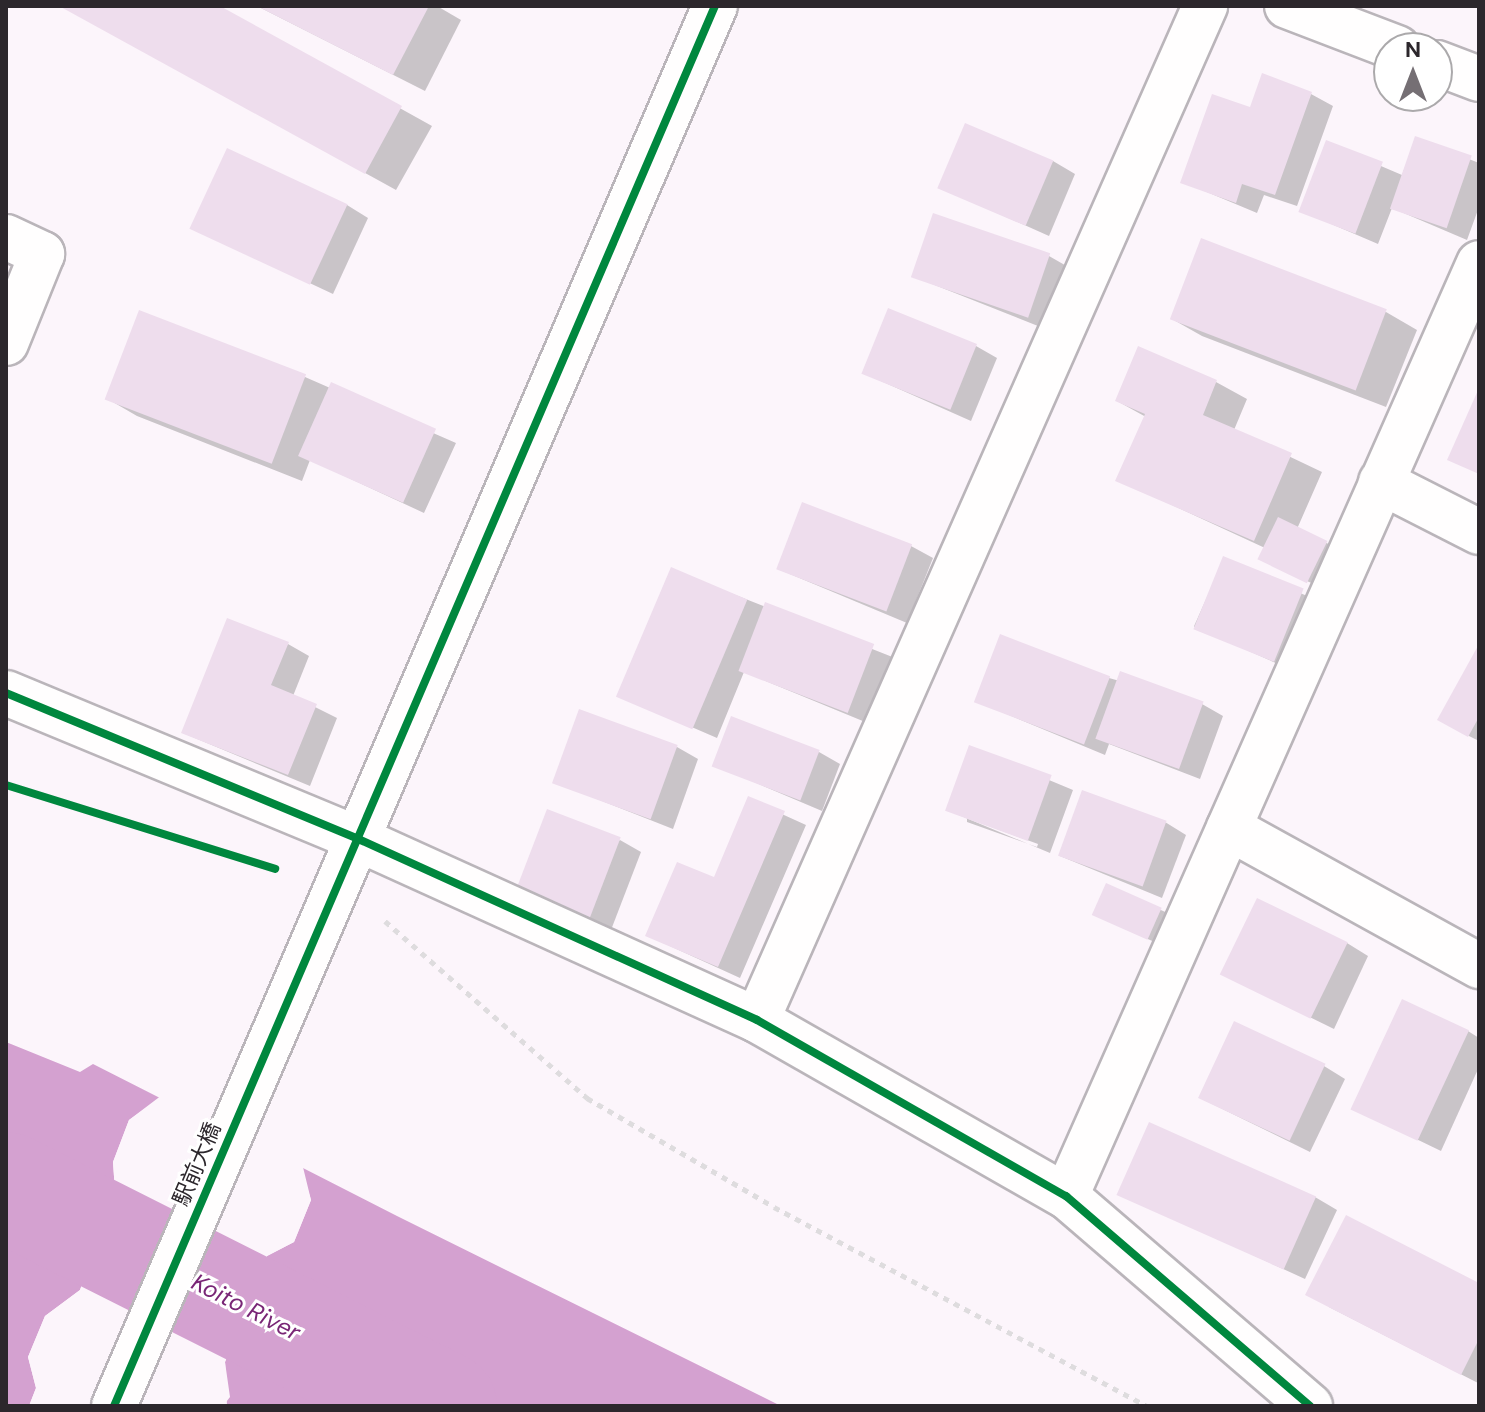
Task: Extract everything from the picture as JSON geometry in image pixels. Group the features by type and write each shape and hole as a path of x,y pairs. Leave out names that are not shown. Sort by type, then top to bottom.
{"street":[{"name":"駅前大橋","path":"114,1406 313,935 715,6"},
{"path":"757,1020 1205,6"},
{"path":"1287,6 1373,39"},
{"path":"1453,69 1479,79"},
{"path":"6,237 42,254 6,343"},
{"path":"1066,1196 1479,263"},
{"path":"1381,482 1479,532"},
{"path":"6,693 356,838 757,1020 1066,1196 1310,1406"},
{"path":"1229,828 1479,966"}],"path":[{"path":"385,921 587,1098 774,1207 1146,1406"}],"shaded area":[{"path":"6,1042 80,1072 93,1064 160,1098 129,1120 113,1162 115,1191 80,1290 45,1316 28,1357 36,1388 29,1406 6,1405"},
{"path":"301,1167 781,1406 227,1406 225,1362 267,1256 294,1242 311,1200"}],"pier":[{"path":"162,1095 163,1101 133,1122 117,1162 119,1192 83,1292 48,1318 32,1357 40,1388 29,1406 36,1388 28,1357 45,1316 80,1290 115,1191 113,1162 129,1120"},
{"path":"302,1163 311,1200 294,1242 267,1256 225,1362 230,1397 223,1406 221,1361 263,1255 291,1239 307,1200 297,1167"}],"building":[{"path":"59,6 220,6 402,106 365,174"},
{"path":"257,6 429,6 393,75"},
{"path":"1262,73 1312,92 1275,195 1242,184 1236,203 1180,183 1212,94 1250,107"},
{"path":"965,123 1053,161 1026,226 937,188"},
{"path":"1415,136 1472,156 1447,228 1390,209"},
{"path":"1326,140 1383,162 1355,234 1298,212"},
{"path":"227,148 348,204 310,285 189,229"},
{"path":"933,213 1050,253 1028,318 911,277"},
{"path":"1201,238 1387,309 1356,391 1170,319"},
{"path":"888,308 977,344 950,410 861,374"},
{"path":"139,310 306,374 272,464 105,400"},
{"path":"1138,346 1217,380 1203,415 1292,453 1254,541 1115,481 1145,414 1115,401"},
{"path":"331,382 436,429 403,503 298,456"},
{"path":"1479,388 1479,474 1447,460"},
{"path":"802,502 912,544 886,612 776,569"},
{"path":"1278,517 1327,541 1307,583 1257,559"},
{"path":"1223,556 1304,589 1274,662 1193,629"},
{"path":"671,567 747,599 692,729 616,697"},
{"path":"765,602 874,644 848,713 738,671"},
{"path":"227,618 289,642 271,685 317,704 288,775 181,733"},
{"path":"1000,634 1110,676 1084,744 974,702"},
{"path":"1479,644 1479,717 1468,737 1437,720"},
{"path":"1120,671 1204,701 1179,769 1095,739"},
{"path":"579,709 678,745 651,819 552,783"},
{"path":"731,716 820,750 800,800 712,766"},
{"path":"969,745 1052,775 1028,841 945,811"},
{"path":"1082,790 1167,821 1143,887 1058,856"},
{"path":"748,796 785,811 718,967 645,936 677,862 714,877"},
{"path":"547,809 621,837 590,919 516,890"},
{"path":"1106,883 1162,908 1147,940 1092,915"},
{"path":"1257,898 1348,942 1311,1019 1220,974"},
{"path":"1402,999 1469,1030 1418,1141 1350,1110"},
{"path":"1234,1021 1326,1064 1290,1141 1198,1098"},
{"path":"1149,1122 1316,1196 1284,1270 1116,1195"},
{"path":"1346,1215 1479,1283 1479,1339 1461,1375 1305,1295"}],"waterway":[{"name":"Koito River","path":"6,1187 442,1406"}],"cycle path":[{"path":"114,1406 715,6"},
{"path":"6,693 356,838 757,1020 1066,1196 1310,1406"},
{"path":"6,785 275,869"}]}
